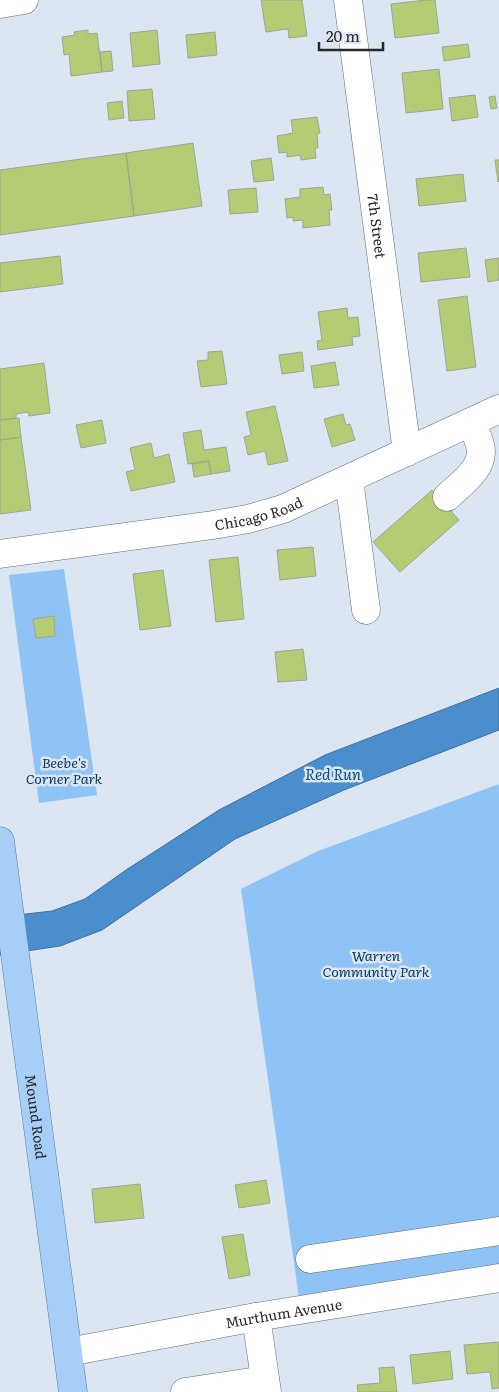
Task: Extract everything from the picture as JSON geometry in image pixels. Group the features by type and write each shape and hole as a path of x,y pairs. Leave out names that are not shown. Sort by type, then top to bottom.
{"main road":[{"name":"Mound Road","path":"0,841 73,1392"}],"street":[{"path":"0,4 24,0"},
{"name":"7th Street","path":"348,0 407,452"},
{"name":"Chicago Road","path":"0,554 248,519 283,509 499,409"},
{"path":"448,497 474,472 481,456 480,445 471,422"},
{"path":"349,479 366,610"},
{"path":"310,1259 499,1231"},
{"name":"Murthum Avenue","path":"68,1352 256,1317 499,1278"},
{"path":"185,1392 266,1386 256,1317"}],"green space":[{"name":"Beebe's Corner Park","path":"64,569 97,795 39,803 9,575"},
{"name":"Warren Community Park","path":"499,784 499,1268 299,1298 241,889 318,851"}],"water":[{"name":"Red Run","path":"499,688 499,730 344,790 235,839 102,930 60,946 0,955 0,917 52,911 85,899 219,810 325,755"}],"building":[{"path":"261,0 302,0 307,36 289,38 288,29 266,32"},
{"path":"435,0 439,33 395,38 391,4"},
{"path":"88,30 88,34 97,33 102,72 71,76 69,54 64,55 62,37 75,35 74,32"},
{"path":"157,30 160,64 133,67 130,33"},
{"path":"215,32 217,55 188,58 186,35"},
{"path":"468,44 470,57 444,61 442,47"},
{"path":"111,51 113,71 102,72 100,52"},
{"path":"439,69 443,109 406,113 402,73"},
{"path":"152,89 155,119 129,121 127,91"},
{"path":"475,95 478,117 452,121 449,98"},
{"path":"495,96 497,108 491,109 489,97"},
{"path":"122,101 124,118 109,120 107,103"},
{"path":"317,117 320,133 317,134 318,148 315,148 316,158 301,160 300,155 287,157 287,152 279,153 277,136 293,133 291,120"},
{"path":"193,143 202,206 134,216 126,153"},
{"path":"126,153 134,216 0,235 0,170"},
{"path":"271,158 274,180 254,182 251,161"},
{"path":"495,160 499,160 498,182"},
{"path":"463,174 466,201 419,206 416,179"},
{"path":"323,187 324,195 330,194 332,210 329,210 330,225 303,228 303,220 293,221 293,217 287,218 285,199 300,197 300,189"},
{"path":"256,188 258,212 230,214 228,190"},
{"path":"466,248 470,277 421,282 418,253"},
{"path":"60,256 63,284 0,292 0,263"},
{"path":"499,258 499,280 488,282 485,260"},
{"path":"467,296 476,367 447,371 438,300"},
{"path":"347,308 348,318 358,317 360,336 352,337 353,345 318,350 317,341 322,340 318,312"},
{"path":"222,351 227,384 201,387 197,361 208,360 208,352"},
{"path":"302,352 304,371 282,374 279,355"},
{"path":"335,362 339,385 314,388 311,366"},
{"path":"44,363 50,413 29,416 28,412 16,414 16,418 0,420 0,369"},
{"path":"275,406 288,461 268,465 265,451 248,455 244,437 251,435 246,412"},
{"path":"343,414 346,425 350,424 355,440 332,447 324,419"},
{"path":"19,418 21,437 0,440 0,420"},
{"path":"102,420 106,443 81,448 76,425"},
{"path":"201,430 204,450 226,447 230,471 211,474 209,461 188,464 183,433"},
{"path":"21,437 31,510 0,514 0,440"},
{"path":"151,443 154,458 169,454 175,482 131,491 126,472 135,470 130,448"},
{"path":"209,461 211,474 194,477 192,464"},
{"path":"432,490 459,520 400,572 373,542"},
{"path":"313,547 316,576 280,580 277,550"},
{"path":"238,557 244,619 216,622 209,560"},
{"path":"163,570 171,626 140,630 133,574"},
{"path":"54,616 55,636 36,638 33,619"},
{"path":"303,649 307,680 278,682 275,652"},
{"path":"266,1180 270,1203 239,1208 235,1185"},
{"path":"140,1184 144,1218 95,1223 92,1189"},
{"path":"243,1234 250,1275 229,1279 222,1237"},
{"path":"499,1342 499,1388 492,1389 490,1372 467,1374 464,1345"},
{"path":"450,1351 453,1379 413,1384 410,1355"},
{"path":"394,1367 397,1392 358,1392 357,1385 380,1383 379,1368"}]}
